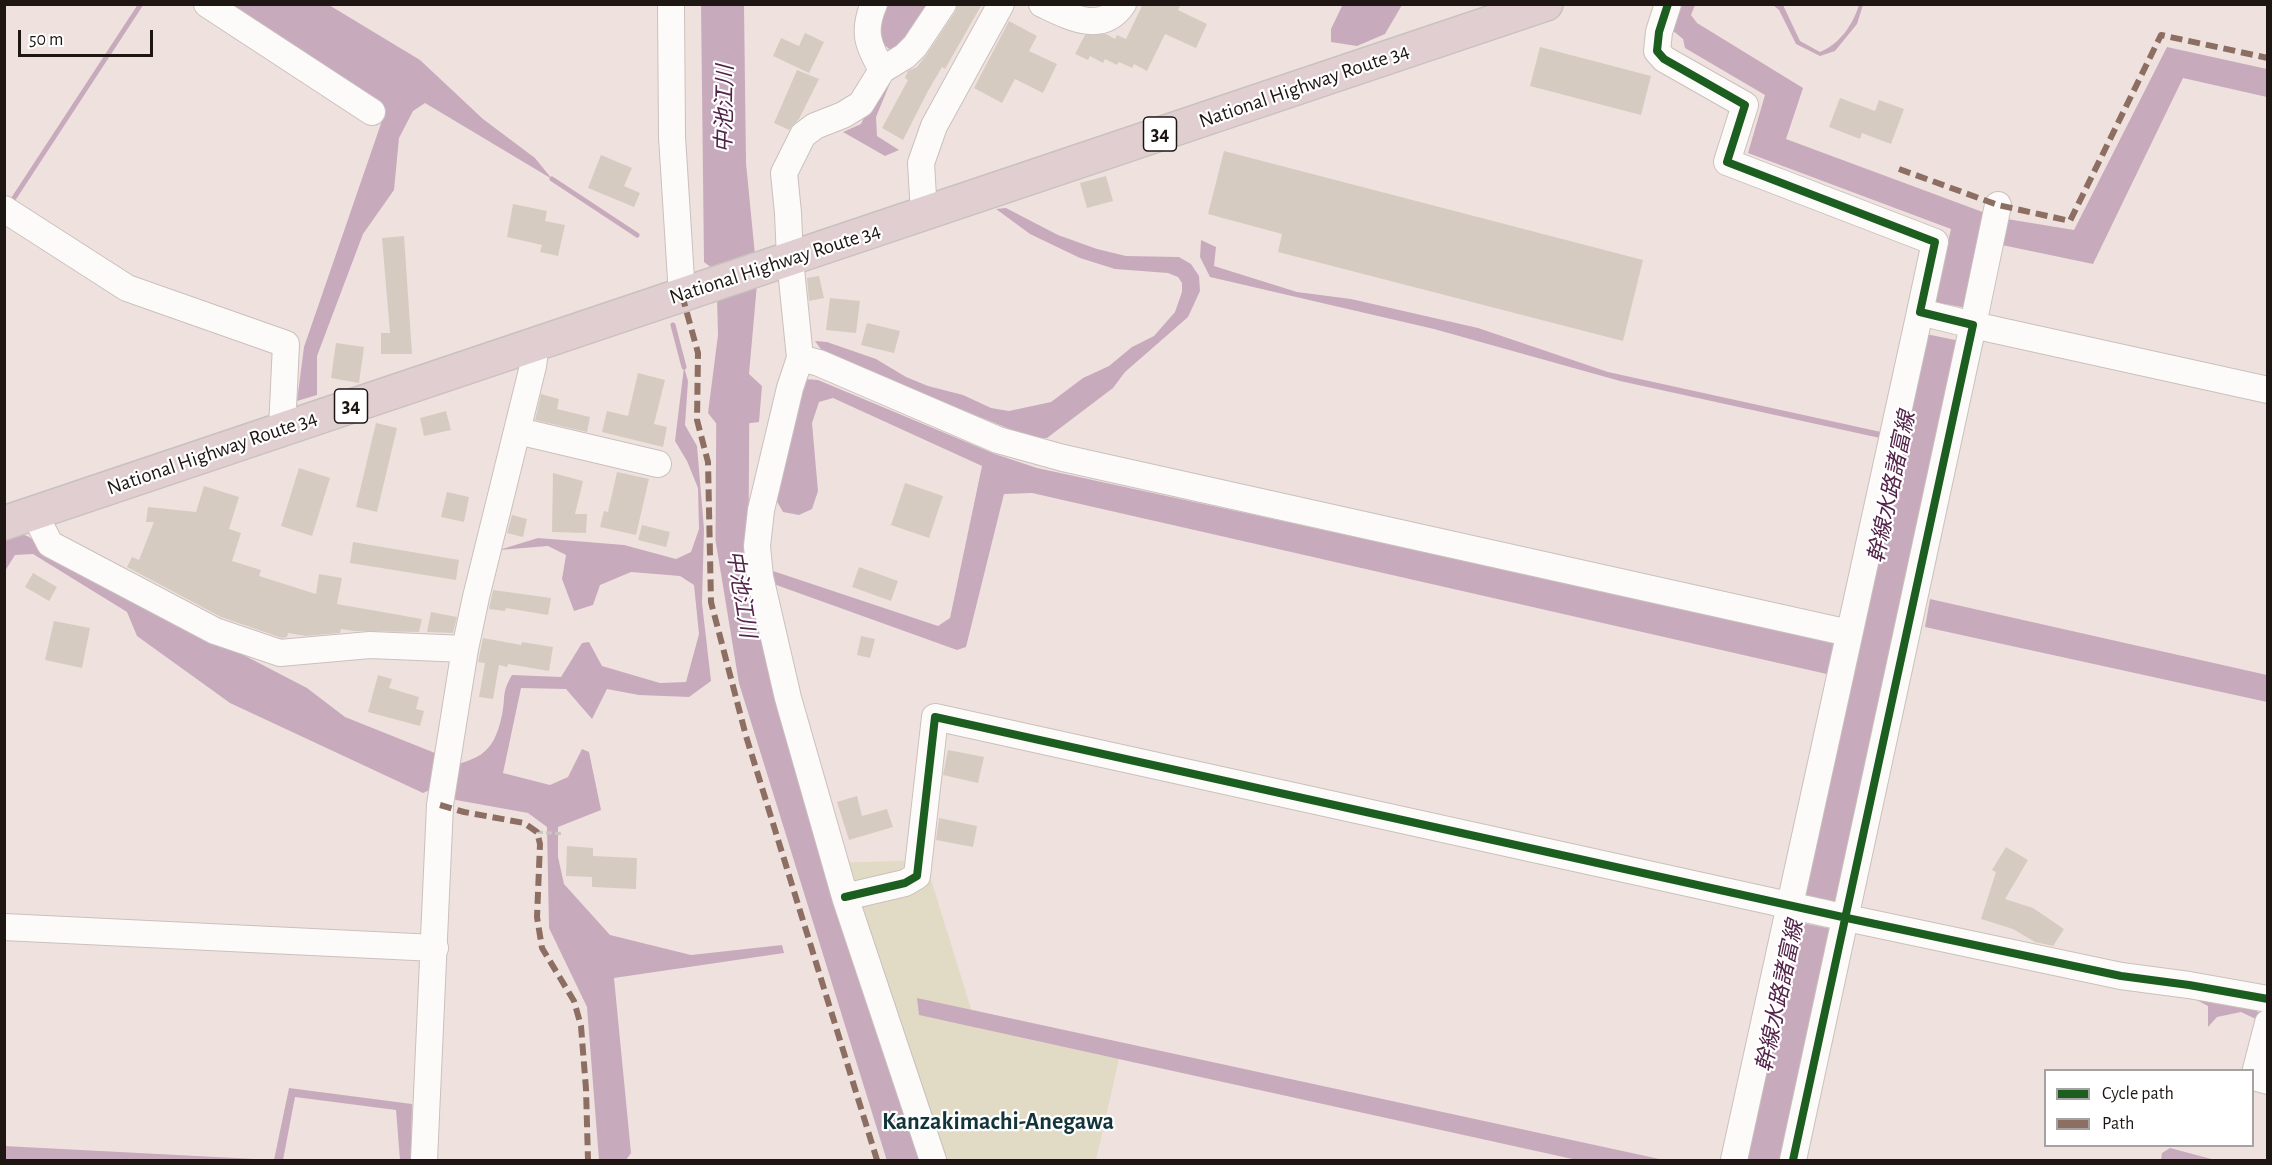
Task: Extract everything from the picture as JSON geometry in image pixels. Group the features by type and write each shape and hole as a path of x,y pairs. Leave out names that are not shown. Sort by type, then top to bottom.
{"highway":[{"name":"National Highway Route 34","path":"19,518 1546,4"}],"street":[{"path":"207,4 372,112"},
{"path":"671,4 672,137 690,292"},
{"path":"874,4 866,26 867,36 871,51 882,70"},
{"path":"933,1161 845,897 789,698 760,577 757,546 761,510 790,388 800,358 782,262 788,213 784,173 803,135 815,126 861,104 882,70 905,56 915,46 943,4"},
{"path":"924,214 921,163 934,126 1001,4"},
{"path":"1042,4 1076,18 1100,23 1115,16 1123,4"},
{"path":"1668,4 1659,32 1657,51 1665,59 1745,105 1727,162 1935,242 1927,314 1849,633 1793,1161"},
{"path":"1734,1161 1818,911 1966,323 1998,205"},
{"path":"4,209 127,288 286,344 282,429"},
{"path":"1927,314 2268,390"},
{"path":"424,1161 440,805 465,650 476,597 518,431 536,343"},
{"path":"800,358 819,363 998,440 1063,459 1849,633"},
{"path":"518,431 657,464"},
{"path":"19,518 50,544 215,631 280,653 370,645 465,650"},
{"path":"845,897 905,883 917,876 935,717 2121,976 2268,999"},
{"path":"4,927 435,948"},
{"path":"2268,1023 2254,1077 2268,1081"}],"path":[{"path":"537,832 564,834"}],"shaded area":[{"path":"925,860 977,1028 1119,1059 1096,1160 924,1160 832,863"}],"water":[{"path":"1343,4 1402,5 1385,34 1357,46 1331,42 1331,29"},
{"path":"228,5 329,5 420,60 483,119 535,158 552,179 425,103 413,111 399,138 394,190 363,234 317,356 317,395 297,401 304,347 386,109"},
{"path":"701,5 744,5 746,163 755,255 717,272 704,262"},
{"path":"885,5 932,5 894,53 882,43 876,26"},
{"path":"1682,5 1695,5 1691,15 1697,23 1803,88 1786,139 1988,214 1967,308 1934,302 1951,229 1748,153 1765,95 1685,48 1683,39 1672,30"},
{"path":"1773,5 1783,5 1800,41 1820,52 1840,39 1859,5 1863,5 1857,24 1835,51 1820,56 1796,44 1779,10"},
{"path":"2167,47 2267,69 2267,97 2183,78 2093,264 2002,245 2007,219 2074,230"},
{"path":"893,76 876,117 877,136 899,150 885,156 843,132 861,124 881,82"},
{"path":"1006,208 1058,235 1097,249 1126,256 1179,257 1191,264 1199,276 1200,291 1188,317 1125,372 1113,388 1047,438 1032,438 825,355 815,341 827,342 876,359 906,377 928,386 963,395 991,408 1009,411 1051,402 1083,378 1109,366 1132,347 1154,336 1175,312 1182,292 1182,283 1178,277 1168,273 1115,269 1080,258 1030,234 996,209"},
{"path":"1201,240 1216,247 1214,266 1297,292 1351,299 1478,328 1608,372 1881,432 1880,438 1620,381 1434,329 1210,277 1200,257"},
{"path":"757,284 749,374 762,386 759,422 719,427 708,413 718,335 717,297"},
{"path":"1926,334 1960,341 1839,903 1803,895"},
{"path":"684,367 688,381 685,425 697,446 704,529 702,603 711,681 689,697 639,695 607,689 592,719 566,689 521,688 503,773 550,785 568,777 582,749 589,752 601,810 558,827 558,857 564,884 610,935 691,955 782,945 784,953 614,978 631,1153 626,1160 599,1160 587,1007 549,928 547,827 528,813 456,800 444,790 434,788 423,793 230,703 137,636 127,612 33,554 15,555 5,571 5,538 18,535 27,536 45,552 307,688 345,717 435,753 439,769 473,759 488,748 498,729 505,691 512,675 561,677 582,643 589,642 602,666 660,683 686,682 699,634 694,585 680,576 631,572 600,585 593,605 574,611 562,579 566,555 548,546 499,550 538,538 624,545 676,559 691,552 699,529 698,488 687,461 675,441"},
{"path":"804,379 818,380 995,454 1037,468 1837,641 1831,675 1032,493 1004,494 966,647 957,650 768,582 767,569 938,626 950,618 982,466 833,398 819,402 812,423 818,491 812,509 799,515 783,512 775,498"},
{"path":"1930,599 2267,675 2267,702 1925,627"},
{"path":"1797,922 1832,929 1780,1160 1744,1160"},
{"path":"2191,997 2248,1005 2261,1014 2258,1020 2241,1012 2217,1017 2208,1027 2208,1006"},
{"path":"917,998 1664,1160 1577,1160 919,1015"},
{"path":"289,1088 412,1104 411,1160 400,1160 396,1110 295,1097 283,1160 274,1160"},
{"path":"4,1146 274,1160 5,1160"},
{"path":"2170,1148 2215,1160 2161,1160 2162,1153"}],"building":[{"path":"958,4 982,4 945,69 942,67 928,91 903,140 882,128 908,80 905,78 908,71 917,67 927,54"},
{"path":"1143,4 1181,4 1178,10 1207,24 1196,48 1165,34 1147,71 1134,64 1132,68 1119,62 1117,65 1105,59 1103,63 1090,56 1088,60 1075,54 1085,35 1106,34 1115,39 1117,35 1126,39"},
{"path":"1009,21 1037,36 1029,51 1057,64 1043,93 1015,79 1002,103 974,88"},
{"path":"805,33 824,42 809,73 773,56 781,38 799,46"},
{"path":"1540,47 1651,76 1641,115 1530,86"},
{"path":"797,70 819,79 799,119 789,130 774,123"},
{"path":"1840,98 1875,111 1879,100 1904,109 1891,144 1862,133 1860,139 1829,127"},
{"path":"1224,151 1643,260 1623,341 1278,252 1282,234 1208,214"},
{"path":"601,155 632,168 624,186 640,193 634,207 588,188"},
{"path":"1106,176 1113,201 1087,208 1080,183"},
{"path":"513,204 547,211 545,221 565,225 558,256 540,252 542,245 507,237"},
{"path":"404,236 412,354 381,354 381,333 390,333 382,238"},
{"path":"819,276 824,298 809,301 807,278"},
{"path":"830,298 860,301 856,333 826,330"},
{"path":"867,323 900,331 894,353 861,345"},
{"path":"336,343 364,347 359,383 331,378"},
{"path":"638,373 665,380 654,424 667,427 663,447 602,432 607,411 628,416"},
{"path":"541,394 559,399 557,409 590,417 587,432 535,420"},
{"path":"446,411 451,430 424,436 420,418"},
{"path":"376,423 397,428 377,512 356,507"},
{"path":"299,468 330,478 312,536 281,526"},
{"path":"617,472 649,479 636,535 600,527 604,511 608,512"},
{"path":"553,473 583,481 575,514 587,514 586,533 552,532"},
{"path":"905,483 943,496 929,538 891,525"},
{"path":"204,486 239,497 229,529 241,533 232,561 261,570 259,576 316,594 319,574 342,578 337,604 422,619 419,632 341,629 340,633 306,636 288,633 287,637 282,638 221,617 127,567 132,557 139,560 154,522 146,522 148,507 196,512"},
{"path":"447,492 469,497 464,522 441,517"},
{"path":"512,515 527,519 523,537 507,533"},
{"path":"642,525 670,532 666,547 638,540"},
{"path":"353,542 459,560 456,580 350,563"},
{"path":"859,567 898,581 891,601 852,587"},
{"path":"33,573 57,587 49,601 25,587"},
{"path":"493,590 551,598 548,615 506,608 505,611 489,609"},
{"path":"431,612 457,617 453,633 427,632"},
{"path":"54,621 90,628 82,668 45,660"},
{"path":"861,636 875,639 870,658 857,655"},
{"path":"483,638 521,645 522,642 553,647 549,671 508,664 507,667 499,665 493,699 479,697 485,663 478,662"},
{"path":"378,675 392,679 389,688 419,697 416,709 424,711 420,726 368,712"},
{"path":"948,750 984,757 978,783 943,775"},
{"path":"857,796 862,816 887,809 893,827 849,840 837,802"},
{"path":"939,818 977,826 973,847 936,840"},
{"path":"567,846 593,848 593,856 637,858 636,889 592,887 592,877 566,876"},
{"path":"2006,847 2028,860 2005,899 2033,908 2064,929 2053,946 2035,942 2013,929 1981,919 1996,872 1992,870"}],"waterway":[{"path":"14,198 141,4"},
{"path":"552,179 637,235"},
{"path":"673,325 684,367"},
{"name":"中池江川","path":"733,380 732,539 755,679 904,1160"}],"marked path":[{"path":"1899,169 1998,205 2070,221 2161,35 2268,58"},
{"path":"682,295 698,353 697,420 708,462 711,602 746,736 877,1160"},
{"path":"440,805 464,812 524,823 537,832 540,844 537,917 542,948 574,1001 581,1026 588,1160"}],"cycle path":[{"path":"1668,4 1659,32 1657,51 1664,59 1745,105 1727,162 1935,242 1920,312 1973,325 1793,1160"},
{"path":"845,897 905,883 917,876 935,717 2121,976 2268,999"}],"district":[{"name":"Kanzakimachi-Anegawa","path":"998,1122"}],"water label":[{"name":"幹線水路諸富線","path":"1892,487"},
{"name":"幹線水路諸富線","path":"1780,996"}]}
